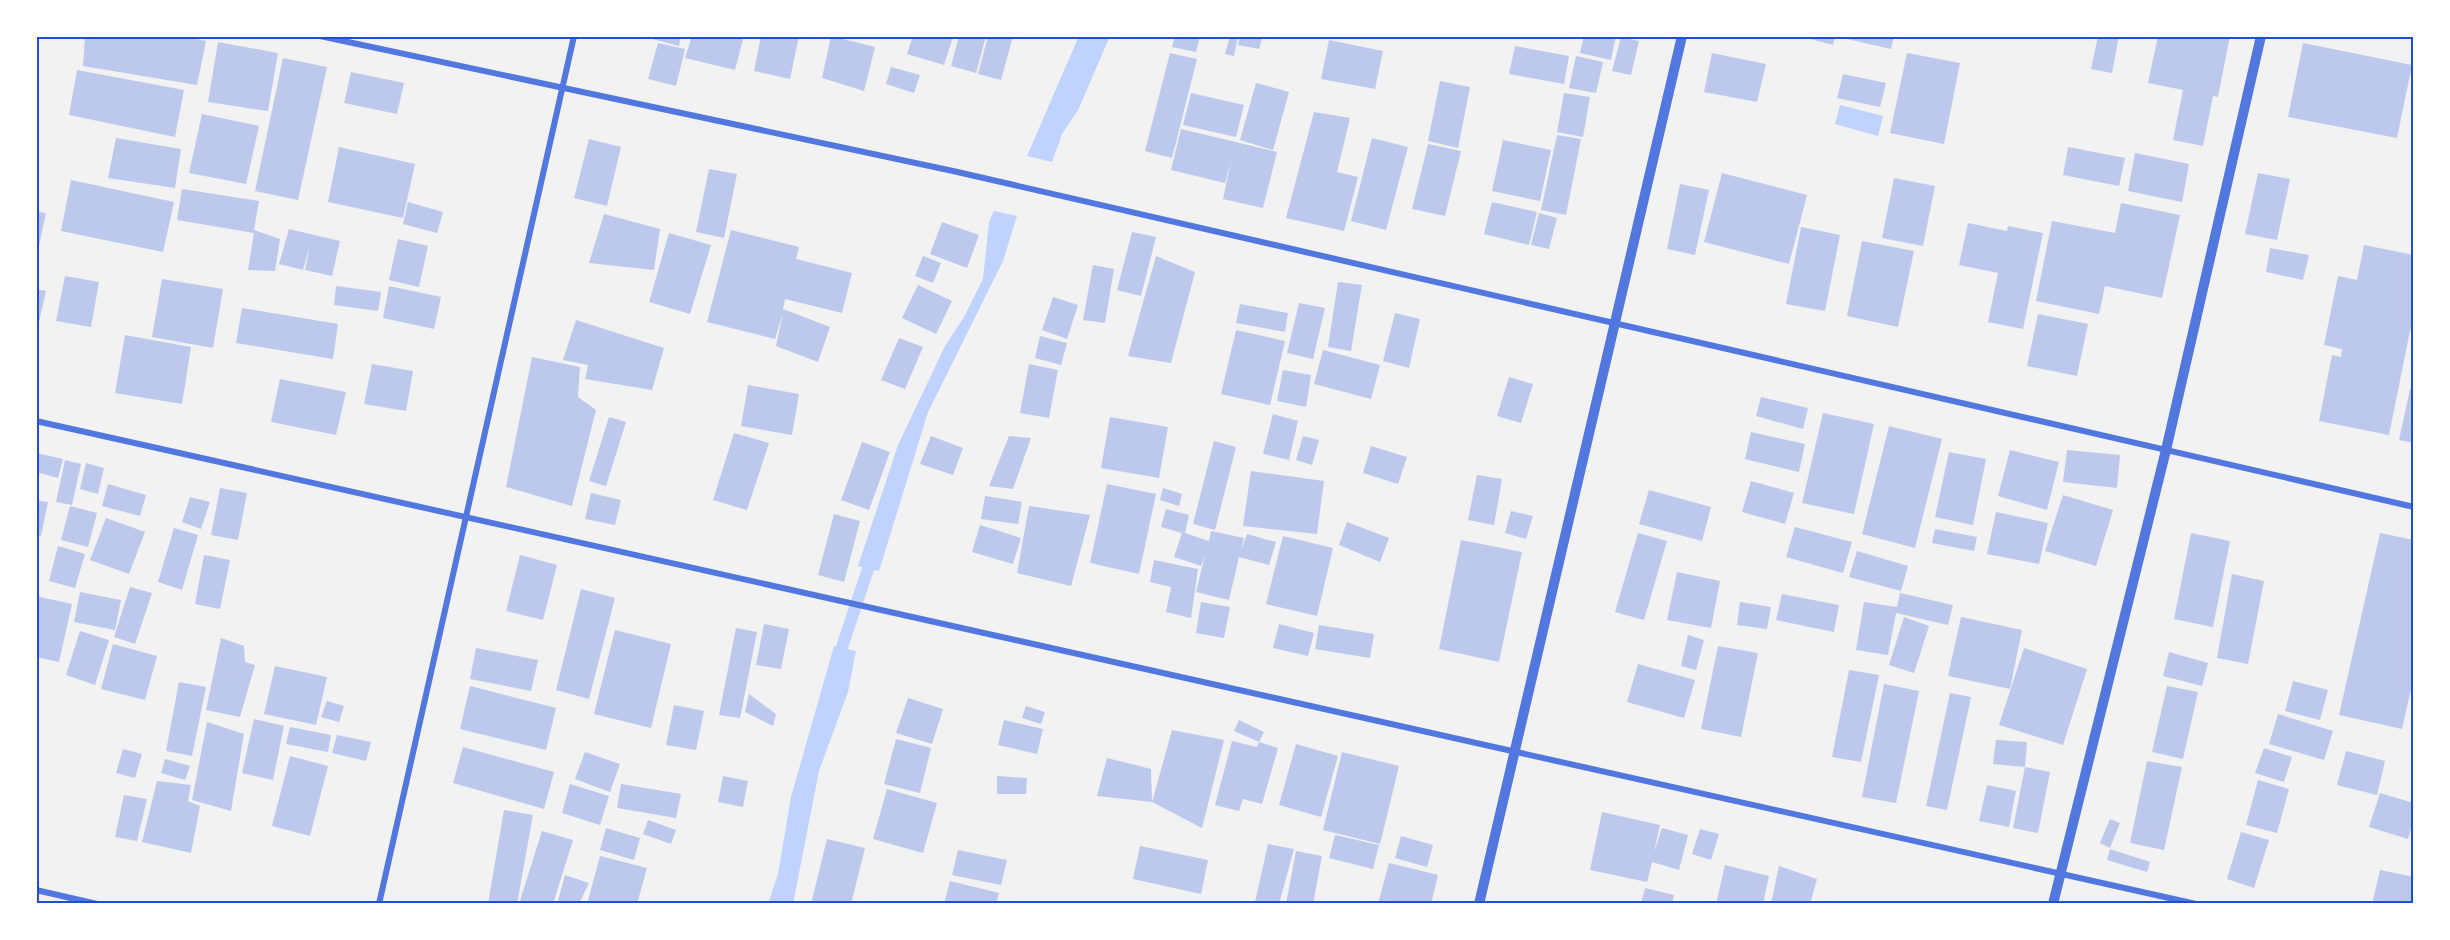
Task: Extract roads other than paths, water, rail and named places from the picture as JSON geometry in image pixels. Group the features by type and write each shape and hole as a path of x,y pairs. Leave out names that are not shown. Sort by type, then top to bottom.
{"street":[{"path":"320,36 942,168 2414,507"},
{"path":"380,904 574,36"},
{"path":"1479,904 1513,750 1682,36"},
{"path":"2053,904 2166,450 2261,36"},
{"path":"36,421 2196,904"},
{"path":"36,890 97,904"}],"water":[{"path":"1079,36 1110,36 1078,110 1062,134 1052,162 1027,156"},
{"path":"1840,105 1883,116 1878,136 1835,124"},
{"path":"994,211 1017,216 1003,261 928,412 879,571 858,566 898,445 945,346 964,317 983,279 989,222"},
{"path":"834,646 856,651 848,692 819,771 793,904 768,904 778,874 791,797"}],"waterway":[{"path":"837,662 873,554"}]}
